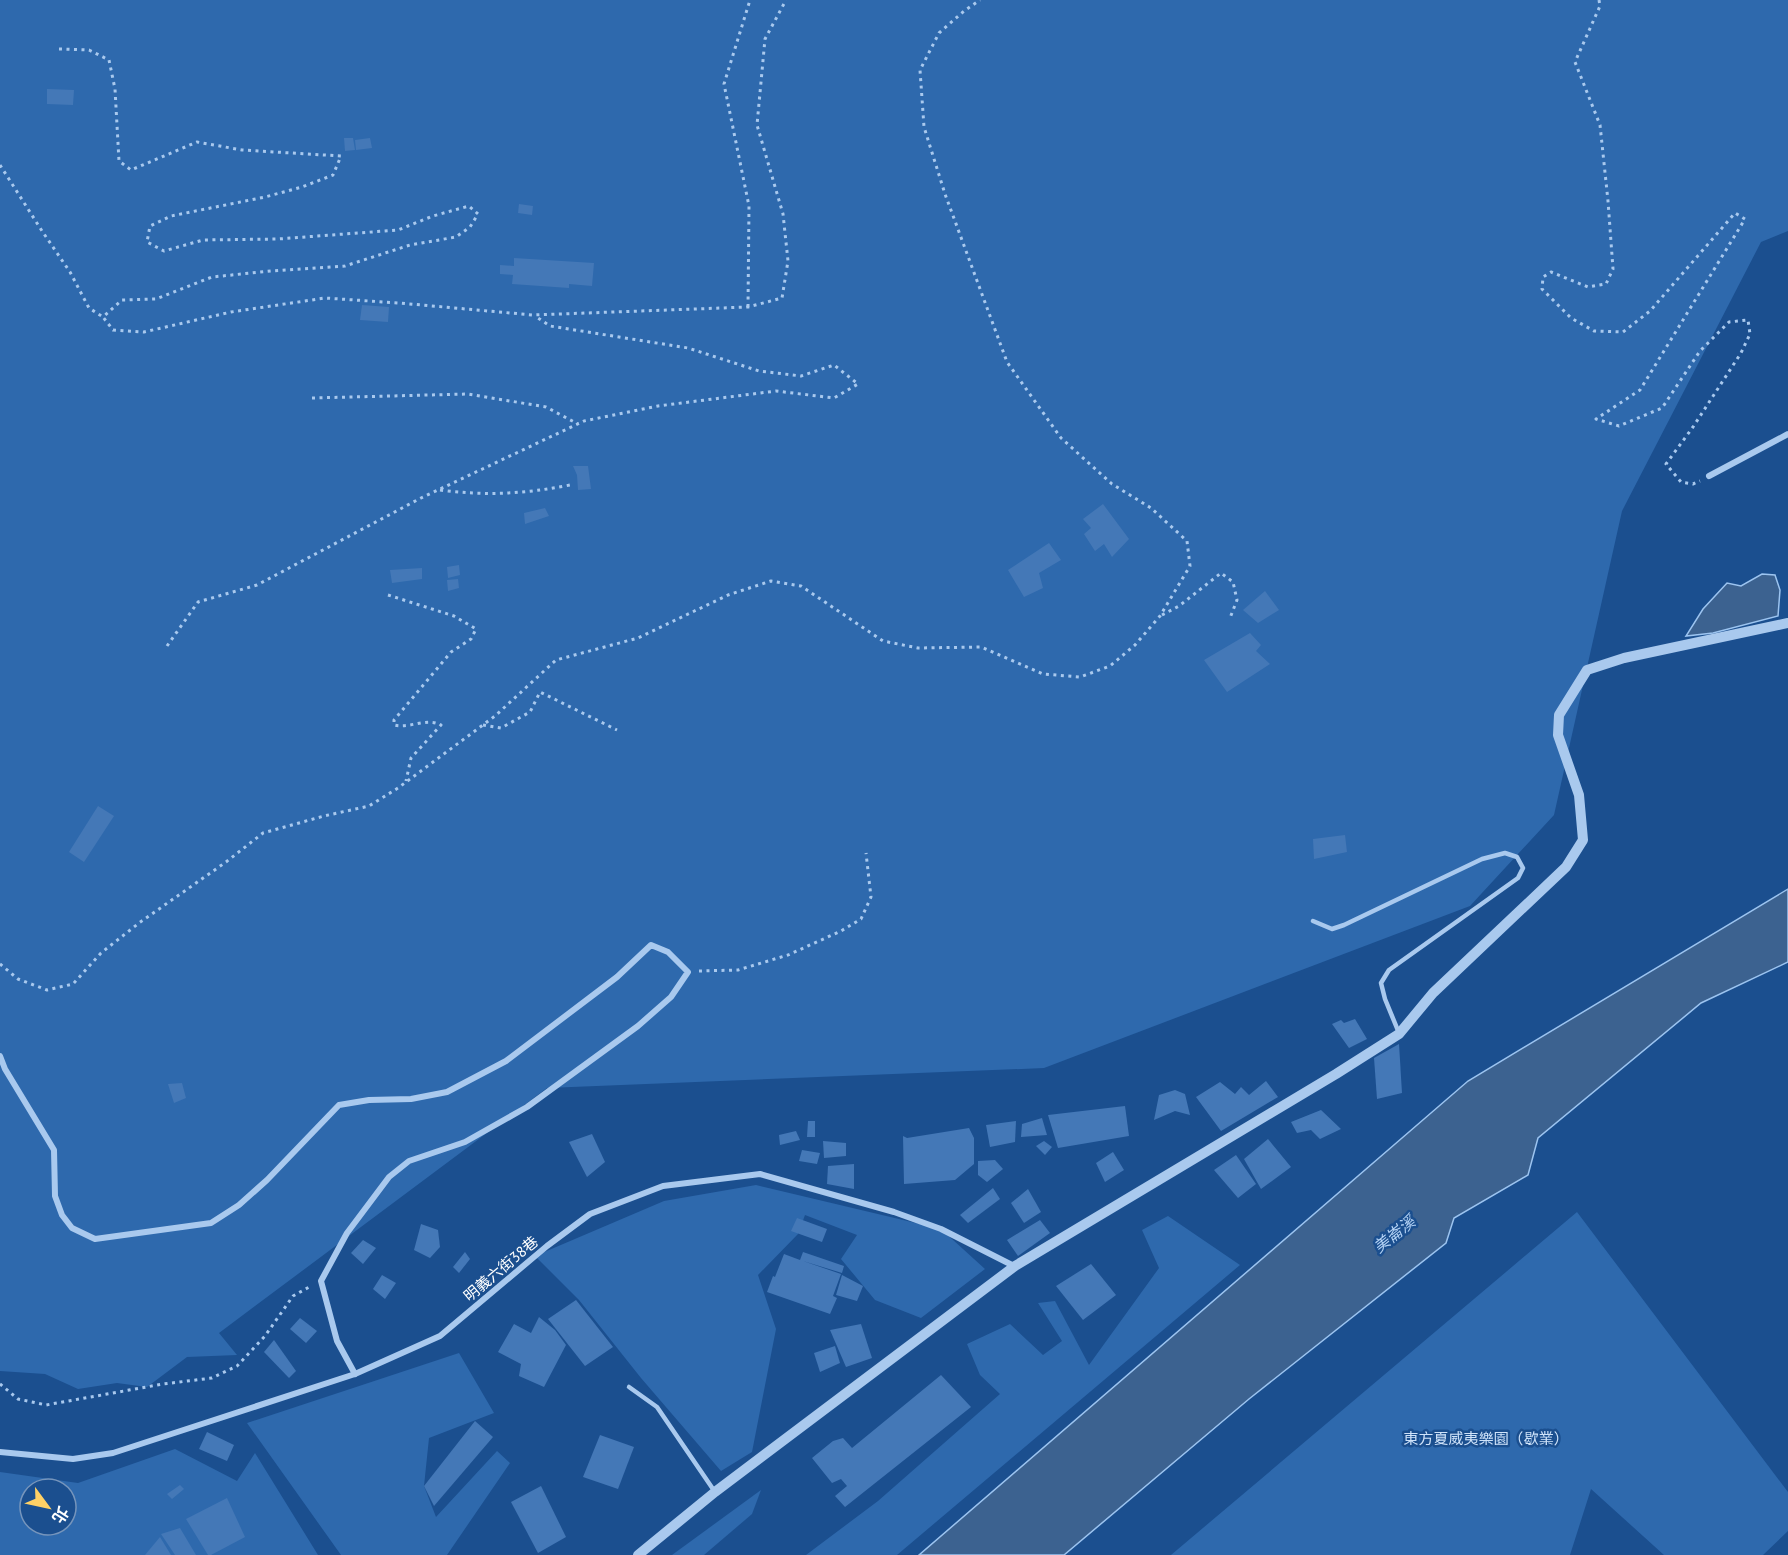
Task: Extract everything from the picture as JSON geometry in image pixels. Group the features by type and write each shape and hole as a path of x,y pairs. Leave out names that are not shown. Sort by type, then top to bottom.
{"street":[{"path":"1709,476 1788,434"},
{"path":"638,1555 715,1492 1015,1266 1399,1034 1433,993 1566,867 1583,840 1579,795 1558,735 1559,715 1587,670 1624,658 1788,623"},
{"path":"0,1056 5,1069 54,1150 55,1196 62,1215 72,1228 95,1239 211,1223 239,1204 267,1180 339,1105 369,1100 411,1099 447,1092 506,1061 617,977 651,945 668,952 688,972 671,997 638,1026 527,1107 465,1142 410,1161 389,1177 347,1233 321,1281 337,1341 355,1374"},
{"name":"明義六街38巷","path":"0,1452 73,1459 113,1453 355,1374 440,1336 547,1246 590,1214 663,1186 760,1174 922,1222 1015,1266"}],"lane":[{"path":"1313,921 1332,929 1482,859 1505,853 1517,857 1523,868 1518,878 1389,970 1381,983 1399,1034"},
{"path":"629,1387 657,1407 715,1492"}],"path":[{"path":"748,307 749,206 723,84 750,0"},
{"path":"0,165 70,272 89,308 103,317 113,330 144,332 231,312 325,298 533,315 748,307 782,298 788,261 783,214 757,125 765,39 786,0"},
{"path":"0,964 18,978 47,990 73,984 101,953 263,833 369,806 406,782 495,716 556,660 638,638 728,595 771,581 801,586 883,641 918,648 981,646 1043,674 1080,677 1110,666 1135,645 1160,616 1190,566 1187,541 1151,508 1112,484 1061,438 1006,362 945,194 924,127 920,70 939,33 980,0"},
{"path":"1599,0 1600,6 1575,62 1600,125 1613,269 1606,284 1588,287 1551,272 1543,278 1542,289 1571,318 1594,331 1623,332 1650,310 1735,213 1745,219 1640,390 1596,419 1619,426 1662,408 1700,351 1729,322 1748,320 1750,334 1741,353 1666,464 1681,482 1693,484 1709,476"},
{"path":"59,49 89,50 109,60 115,89 119,161 131,170 197,142 242,150 341,156 333,175 302,187 171,216 150,226 147,242 164,251 203,240 278,239 398,230 433,216 469,206 478,214 470,227 456,237 410,245 345,266 212,277 156,299 122,300 103,317"},
{"path":"167,646 198,602 257,585 438,490 584,421 658,406 776,391 834,398 858,384 834,365 801,376 759,371 687,348 550,326 533,315"},
{"path":"312,398 468,394 546,407 578,424"},
{"path":"438,490 471,494 509,494 570,485"},
{"path":"1160,616 1179,606 1221,573 1233,582 1237,600 1230,618"},
{"path":"388,595 454,616 477,629 471,639 451,652 394,720 394,725 403,727 434,721 441,724 411,758 406,782"},
{"path":"483,725 501,728 530,712 540,692 617,730"},
{"path":"688,972 738,970 788,955 841,931 861,919 871,897 866,853"},
{"path":"0,1384 18,1399 46,1405 163,1384 212,1378 237,1366 265,1336 292,1296 321,1281"}],"green space":[{"path":"0,0 1788,0 1788,231 1761,242 1622,511 1554,815 1470,906 1044,1068 547,1088 219,1333 237,1355 187,1357 147,1387 117,1383 78,1389 45,1374 0,1371"},
{"path":"756,1185 941,1229 985,1269 921,1318 875,1300 841,1259 857,1235 805,1215 798,1234 758,1275 776,1329 752,1452 721,1471 641,1378 579,1300 535,1256 664,1201"},
{"name":"東方夏威夷樂園（歇業）","path":"1577,1212 1788,1492 1788,1531 1763,1555 1664,1555 1591,1489 1570,1555 1171,1555"},
{"path":"1168,1216 1240,1265 897,1555 806,1555 878,1501 1000,1394 980,1375 967,1344 1010,1324 1043,1355 1062,1341 1038,1303 1055,1301 1089,1365 1159,1268 1142,1230"},
{"path":"459,1353 494,1413 429,1438 424,1486 436,1517 497,1451 510,1463 447,1555 341,1555 247,1423"},
{"path":"175,1449 237,1481 255,1453 318,1555 0,1555 0,1472 35,1477 18,1477 18,1537 78,1537 78,1483"},
{"path":"761,1490 752,1514 704,1555 672,1555"}],"water":[{"path":"1762,574 1775,575 1780,590 1778,616 1713,633 1686,636 1703,609 1727,583 1741,586"},
{"name":"美崙溪","path":"1788,889 1788,962 1701,1003 1538,1138 1528,1175 1454,1218 1446,1243 1249,1399 1064,1555 919,1555 1468,1081"}],"building":[{"path":"47,89 74,90 73,105 47,104"},
{"path":"344,138 353,138 355,150 345,151"},
{"path":"370,138 372,148 356,150 355,140"},
{"path":"519,204 533,206 532,215 518,213"},
{"path":"514,258 594,263 592,286 569,284 569,288 512,284 513,275 500,274 500,265 514,266"},
{"path":"362,305 389,307 388,322 360,320"},
{"path":"573,466 588,466 591,489 578,490 577,475"},
{"path":"1103,504 1129,539 1112,557 1104,544 1095,551 1084,534 1091,528 1083,519"},
{"path":"545,508 549,516 525,524 524,513"},
{"path":"1049,543 1061,560 1039,573 1043,588 1024,597 1008,570"},
{"path":"459,565 460,575 448,578 447,567"},
{"path":"422,568 422,579 392,583 390,570"},
{"path":"458,579 459,588 448,591 447,580"},
{"path":"1265,591 1279,610 1258,623 1243,610"},
{"path":"1250,633 1261,645 1256,651 1270,664 1227,692 1204,660"},
{"path":"98,806 114,816 84,862 69,852"},
{"path":"1345,835 1347,852 1314,859 1313,839"},
{"path":"1355,1019 1367,1039 1349,1048 1332,1024 1341,1020 1344,1023"},
{"path":"1399,1044 1402,1093 1377,1099 1374,1058"},
{"path":"1266,1081 1278,1097 1221,1131 1196,1097 1220,1082 1235,1094 1241,1087 1249,1095"},
{"path":"182,1083 186,1098 174,1103 168,1084"},
{"path":"1175,1090 1185,1094 1190,1115 1175,1111 1154,1120 1159,1095"},
{"path":"1125,1106 1129,1136 1058,1148 1048,1115"},
{"path":"1321,1110 1341,1129 1320,1139 1311,1130 1297,1133 1291,1122"},
{"path":"1042,1118 1047,1135 1021,1137 1022,1124"},
{"path":"808,1121 815,1121 815,1137 807,1137"},
{"path":"1016,1121 1015,1142 990,1147 986,1125"},
{"path":"969,1128 974,1138 974,1164 955,1180 904,1184 903,1136 907,1138"},
{"path":"796,1131 800,1140 780,1145 779,1135"},
{"path":"592,1134 605,1162 587,1177 569,1142"},
{"path":"1268,1139 1291,1167 1261,1189 1244,1159"},
{"path":"823,1141 846,1143 846,1156 824,1158"},
{"path":"1044,1141 1052,1147 1045,1155 1036,1146"},
{"path":"802,1150 820,1153 817,1164 799,1161"},
{"path":"1113,1152 1124,1170 1105,1182 1096,1163"},
{"path":"1236,1155 1256,1184 1238,1198 1214,1170"},
{"path":"995,1160 1003,1169 987,1182 978,1175 978,1161"},
{"path":"854,1164 854,1189 827,1184 828,1166"},
{"path":"993,1188 1000,1199 968,1223 960,1215"},
{"path":"1028,1189 1041,1212 1024,1223 1011,1203"},
{"path":"797,1218 827,1229 822,1242 791,1231"},
{"path":"1040,1220 1050,1233 1018,1256 1007,1240"},
{"path":"421,1224 438,1230 440,1247 430,1258 414,1250"},
{"path":"363,1240 376,1248 363,1264 351,1253"},
{"path":"465,1252 470,1259 459,1273 453,1267"},
{"path":"803,1252 844,1266 842,1273 803,1261 841,1274 833,1296 837,1298 830,1314 767,1292 784,1254 800,1260"},
{"path":"1091,1264 1116,1295 1083,1320 1056,1286"},
{"path":"382,1275 396,1283 385,1299 373,1289"},
{"path":"842,1275 863,1286 857,1301 836,1295"},
{"path":"576,1300 613,1347 585,1366 548,1319"},
{"path":"539,1317 555,1330 566,1345 544,1387 519,1376 521,1364 498,1352 514,1324 531,1333"},
{"path":"300,1318 317,1331 306,1343 290,1329"},
{"path":"861,1324 872,1358 846,1367 830,1330"},
{"path":"274,1340 296,1371 289,1378 264,1352"},
{"path":"835,1346 840,1363 820,1372 814,1353"},
{"path":"941,1375 971,1407 845,1507 835,1496 847,1486 841,1479 832,1483 812,1458 833,1441 843,1438 852,1448"},
{"path":"475,1421 493,1437 434,1506 424,1486"},
{"path":"207,1432 234,1445 227,1461 199,1449"},
{"path":"600,1435 634,1447 618,1489 583,1477"},
{"path":"180,1485 184,1489 172,1499 167,1494"},
{"path":"541,1486 566,1537 538,1553 511,1502"},
{"path":"227,1498 245,1537 208,1555 186,1519"},
{"path":"180,1528 196,1555 175,1555 161,1534"},
{"path":"160,1537 171,1555 145,1555"}]}
